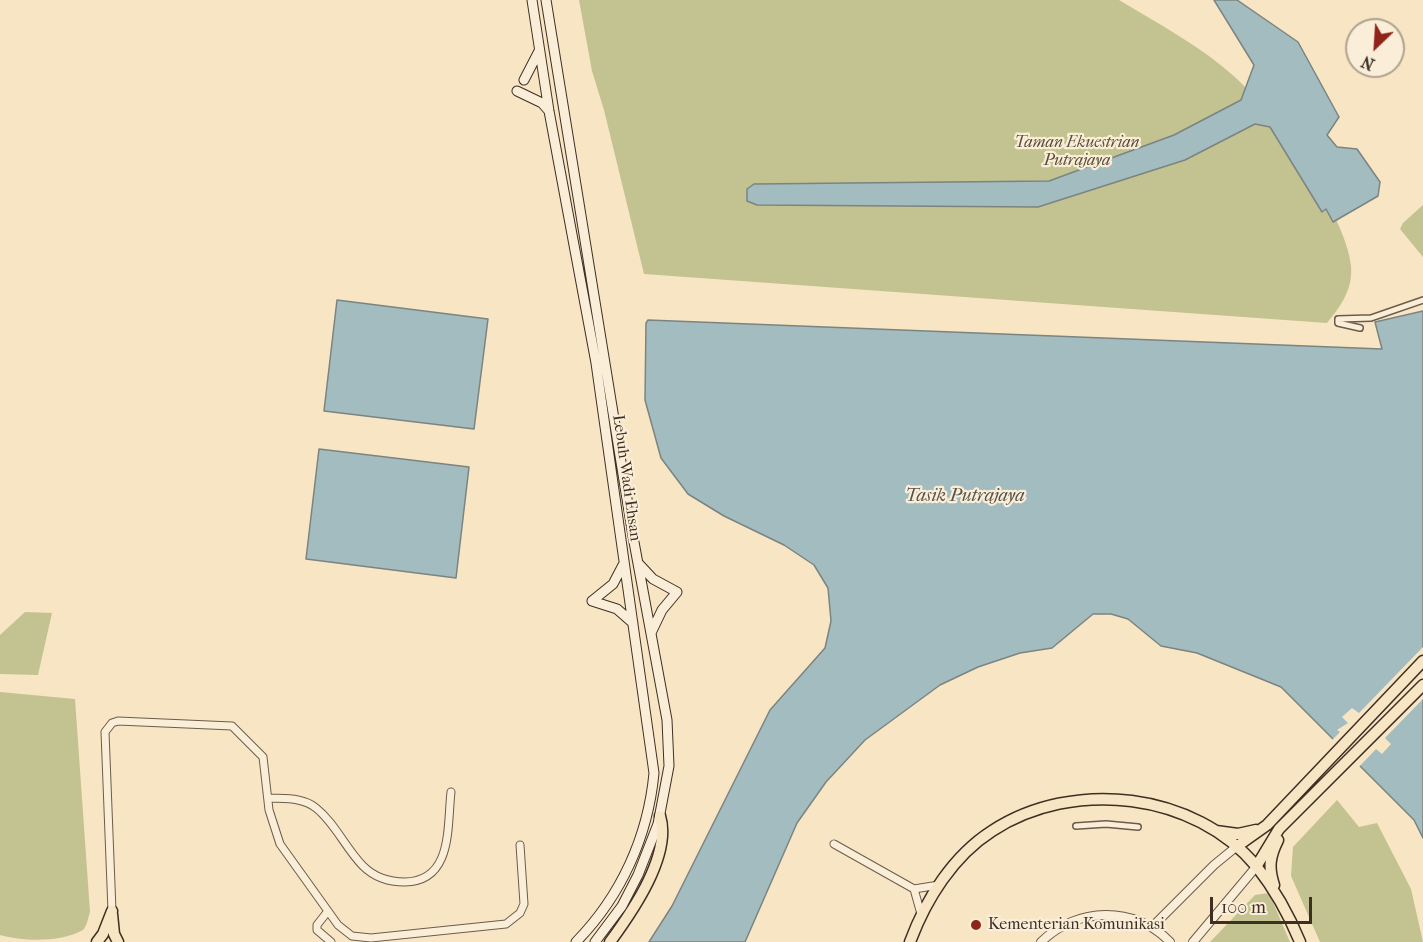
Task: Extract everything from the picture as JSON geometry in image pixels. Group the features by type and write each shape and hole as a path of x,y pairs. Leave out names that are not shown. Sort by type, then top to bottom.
{"main road":[{"name":"Lebuh Wadi Ehsan","path":"532,0 549,111 596,363 623,565 650,730 654,773 647,820 625,875 591,927 576,942"},
{"name":"Lebuh Wadi Ehsan","path":"546,0 637,562 667,720 669,766 660,816 638,875 622,906 595,942"},
{"path":"524,80 539,50"},
{"path":"517,91 542,103 549,111"},
{"path":"637,562 652,579 677,592 662,610 651,633"},
{"path":"623,565 613,584 592,601 617,609 633,623"},
{"path":"1236,847 1267,825 1423,661"},
{"path":"1257,867 1269,843 1423,685"},
{"path":"910,942 921,914 939,885 963,856 992,831 1027,814 1064,802 1116,799 1157,805 1186,816 1236,847 1257,867 1279,899"},
{"path":"610,942 635,907 653,868 663,825 660,816"},
{"path":"1291,819 1270,857 1269,872 1300,942"},
{"path":"1213,831 1238,834 1267,825"},
{"path":"97,942 103,934 112,911"},
{"path":"112,911 114,934 118,942"}],"street":[{"path":"1360,328 1338,323 1338,319 1371,318 1423,300"},
{"path":"112,911 105,738 108,727 112,723 232,726 263,757 273,828 280,844 345,931 362,938 506,924 520,913 524,904 520,845"},
{"path":"268,798 296,800 312,806 371,873 394,882 408,882 433,874 440,865 445,853 451,792"},
{"path":"1076,826 1106,824 1138,827"},
{"path":"834,844 914,889 939,885"},
{"path":"1152,927 1206,872 1236,847"},
{"path":"1193,942 1257,867"},
{"path":"914,889 921,914"},
{"path":"328,911 316,925 317,930 331,942"},
{"path":"1041,942 1065,924 1100,914 1118,915 1152,927 1170,942"}],"green space":[{"name":"Taman Ekuestrian Putrajaya","path":"579,0 1119,0 1180,36 1223,67 1251,94 1288,139 1337,220 1351,266 1348,290 1327,323 644,274 604,110 592,71"},
{"path":"1423,205 1423,257 1400,229 1403,223"},
{"path":"25,612 52,613 38,675 0,674 0,635"},
{"path":"0,692 75,699 90,912 83,930 65,937 32,940 0,935"},
{"path":"1337,800 1359,827 1377,823 1411,889 1423,942 1320,942 1291,876 1293,847"},
{"path":"1269,893 1290,942 1210,942 1255,895"}],"water":[{"path":"1214,0 1237,0 1298,42 1339,117 1327,135 1337,147 1357,149 1380,182 1378,196 1333,222 1326,209 1322,212 1270,127 1255,124 1185,160 1038,207 757,205 747,201 747,189 754,184 1049,181 1174,135 1241,100 1254,65"},
{"path":"337,300 488,319 474,429 324,411"},
{"name":"Tasik Putrajaya","path":"1423,311 1423,838 1414,820 1281,687 1197,653 1161,646 1128,619 1111,614 1093,614 1052,648 1020,653 978,667 940,685 865,740 826,782 797,823 745,942 649,942 672,906 770,710 825,648 831,621 828,588 814,565 784,545 724,516 688,494 661,458 645,400 646,323 648,320 1382,349 1375,322"},
{"path":"319,449 469,467 456,578 306,559"}],"pier":[{"path":"1423,647 1423,699 1385,738 1391,744 1382,754 1376,749 1357,769 1330,742 1340,732 1337,730 1348,723 1342,717 1352,708 1359,713"}],"place":[{"name":"Kementerian Komunikasi","path":"976,925"}]}
